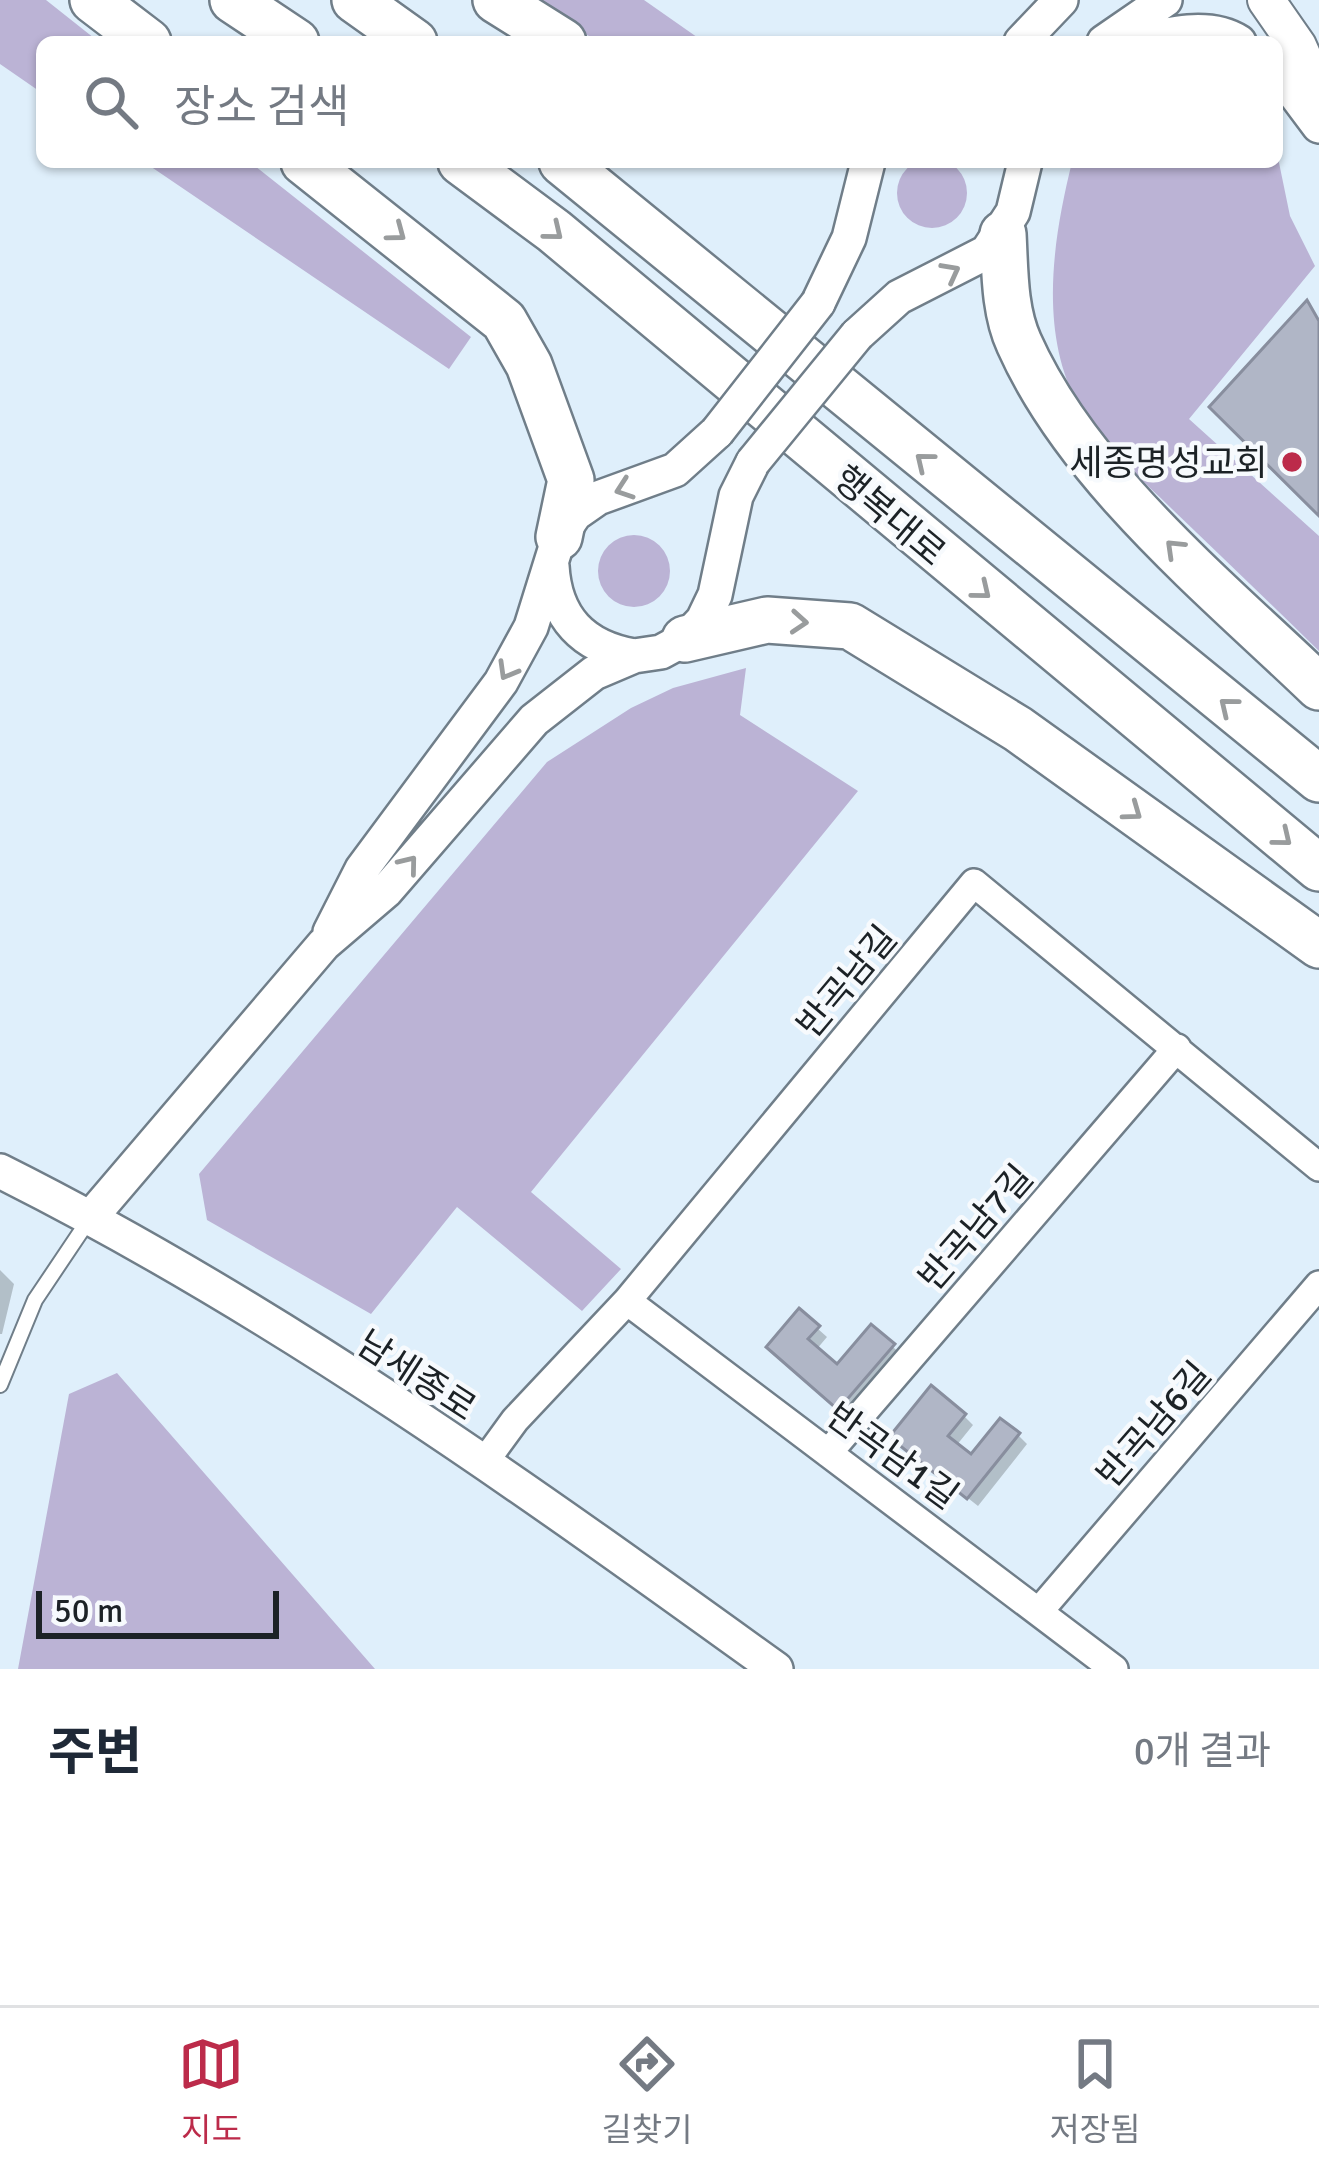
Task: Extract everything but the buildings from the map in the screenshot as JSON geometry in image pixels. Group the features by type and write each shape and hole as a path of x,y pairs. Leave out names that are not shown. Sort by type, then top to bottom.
{"highway":[{"path":"93,0 140,36"},
{"path":"233,0 287,36"},
{"path":"356,0 406,36"},
{"path":"496,0 553,36"},
{"path":"312,168 504,321 530,364 571,480 555,550"},
{"name":"행복대로","path":"469,168 554,231 1319,868"},
{"name":"행복대로","path":"569,168 1319,779"},
{"path":"1004,234 1006,288 1018,341 1048,392 1123,498 1319,687"},
{"path":"685,640 767,620 850,626 1018,729 1319,945"}],"main road":[{"path":"1266,0 1298,46 1319,93"}],"street":[{"path":"1027,36 1061,0"},
{"path":"1113,36 1165,0"},
{"path":"1161,36 1177,32 1230,36"},
{"path":"1283,78 1319,126"},
{"path":"324,944 362,869 501,682 531,627 555,550 575,514 598,498 675,470 717,432 818,303 849,238 866,168"},
{"path":"91,1217 324,944 386,892 534,720 594,674 685,640 715,595 736,496 753,462 857,335 899,297 987,252 1004,234 1017,171"},
{"path":"555,550 554,591 564,617 595,644 634,656"},
{"name":"반곡남길","path":"482,1464 515,1420 627,1300 974,883 1319,1167"},
{"name":"반곡남7길","path":"828,1453 1177,1048"},
{"name":"남세종로","path":"0,1172 91,1217 482,1464 776,1669"},
{"name":"반곡남6길","path":"1041,1609 1319,1285"},
{"name":"반곡남1길","path":"627,1300 1041,1609 1114,1669"}],"lane":[{"path":"0,1385 34,1300 91,1217"}],"shaded area":[{"path":"0,0 46,0 91,36 36,36 36,89 0,64"},
{"path":"529,0 644,0 695,36 589,36"},
{"path":"153,168 258,168 471,337 449,369"},
{"path":"907,168 957,168 964,180 964,206 945,225 919,225 900,206 897,193"},
{"path":"1071,168 1280,168 1290,216 1315,266 1189,419 1319,536 1319,651 1135,473 1079,406 1066,378 1054,317 1059,222"},
{"path":"634,535 659,546 670,571 659,596 634,607 609,596 598,571 609,546"},
{"path":"746,668 740,715 858,791 531,1192 621,1269 582,1311 457,1207 371,1314 207,1220 199,1174 547,762 631,708 673,688"},
{"path":"117,1373 375,1669 18,1669 69,1394"}],"place":[{"name":"세종명성교회","path":"1292,462"}]}
